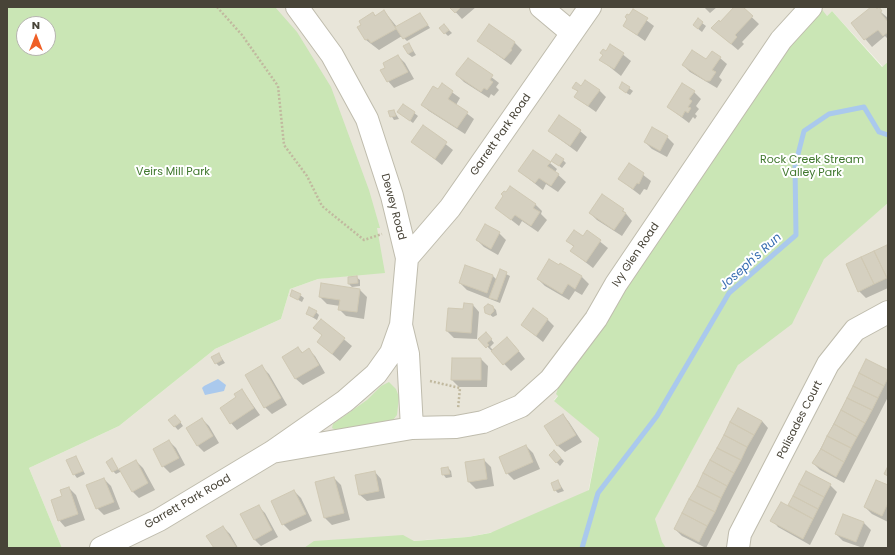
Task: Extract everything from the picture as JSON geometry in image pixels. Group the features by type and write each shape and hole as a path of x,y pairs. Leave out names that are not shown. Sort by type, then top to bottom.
{"street":[{"name":"Dewey Road","path":"297,7 332,55 367,119 392,196 407,258 401,325 408,354 412,428"},
{"path":"541,7 572,33"},
{"name":"Garrett Park Road","path":"407,258 450,208 590,7"},
{"name":"Ivy Glen Road","path":"412,428 456,428 483,422 520,406 550,380 596,319 616,284 799,11"},
{"name":"Palisades Court","path":"738,548 740,534 828,364 855,330 887,314"},
{"name":"Garrett Park Road","path":"101,548 159,520 272,452 345,401 376,374 391,352 401,325"},
{"name":"Garrett Park Road","path":"272,452 412,428"}],"path":[{"path":"217,7 242,35 278,86 284,145 306,176 322,206 364,240 399,227"},
{"path":"430,381 460,388 456,428"}],"shaded area":[{"path":"274,7 888,7 888,70 887,71 832,11 809,34 588,360 554,400 599,437 588,493 504,530 468,537 366,544 352,548 62,548 29,468 119,426 215,349 281,319 290,289 318,279 380,272"},
{"path":"888,203 888,548 648,548 647,533 773,300"}],"green space":[{"name":"Veirs Mill Park","path":"7,7 275,7 297,32 331,87 369,190 380,228 377,228 385,273 318,279 290,289 281,319 215,349 119,426 29,468 62,548 7,548"},
{"name":"Rock Creek Stream Valley Park","path":"820,7 827,16 832,11 882,67 888,62 888,203 824,259 792,324 738,365 655,519 662,542 666,548 304,548 314,541 403,535 414,541 468,537 490,533 589,490 599,438 554,401 558,396 556,394 571,353 781,40"},
{"path":"389,382 396,389 399,397 397,415 392,421 336,430 332,428 333,424 367,400 381,386"}],"water":[{"path":"218,379 226,385 224,391 205,395 202,388"}],"building":[{"path":"449,7 461,7 455,13"},
{"path":"734,7 743,7 753,16 735,35 737,37 731,44 711,28 719,20 720,22"},
{"path":"871,7 876,7 877,9 879,7 882,11 880,12 888,22 888,32 883,36 878,30 864,40 851,23"},
{"path":"633,9 648,18 637,35 623,26 627,19 625,17 627,14 629,15"},
{"path":"384,10 396,29 371,43 368,39 365,40 357,27 361,25 359,21 373,12 375,16"},
{"path":"420,13 428,25 403,39 395,27"},
{"path":"698,18 703,22 698,29 693,25"},
{"path":"444,24 449,30 444,34 439,28"},
{"path":"489,24 515,42 511,49 512,50 504,59 477,41"},
{"path":"409,43 413,51 408,54 403,46"},
{"path":"610,44 624,53 614,69 599,60 603,55 600,53 603,49 606,51"},
{"path":"692,50 706,59 712,51 721,57 712,70 716,72 710,81 706,81 682,65"},
{"path":"398,55 408,72 387,82 380,70 385,68 383,63"},
{"path":"468,58 493,75 490,80 493,82 487,90 484,88 481,92 456,75"},
{"path":"585,80 600,90 588,106 574,97 578,91 572,88 576,82 581,86"},
{"path":"622,82 630,87 626,93 619,88"},
{"path":"442,83 453,91 448,99 468,112 457,128 421,105 433,86 438,89"},
{"path":"682,83 695,91 689,99 692,101 688,107 691,108 688,113 685,111 682,117 667,107"},
{"path":"403,104 415,112 410,121 397,112"},
{"path":"394,110 396,116 390,117 388,111"},
{"path":"559,115 581,130 570,146 548,131"},
{"path":"423,125 447,142 435,159 411,142"},
{"path":"652,127 668,136 660,151 644,142"},
{"path":"533,150 551,162 547,166 559,174 551,186 539,178 535,183 518,171"},
{"path":"556,154 564,159 559,166 551,161"},
{"path":"629,163 644,173 639,184 637,183 633,189 618,179"},
{"path":"510,186 536,204 533,208 540,212 531,226 515,215 511,220 495,208 503,196 501,194 504,191 506,192"},
{"path":"602,194 624,209 622,211 626,213 614,230 589,213"},
{"path":"485,224 500,232 491,249 476,240"},
{"path":"574,230 583,236 587,230 601,240 586,262 570,251 574,246 566,241"},
{"path":"887,245 888,277 887,278 874,251"},
{"path":"874,251 887,278 874,284 861,257"},
{"path":"861,257 874,284 858,292 846,264"},
{"path":"549,259 559,265 560,263 582,276 575,289 568,284 562,294 537,279"},
{"path":"465,265 493,275 487,293 459,283"},
{"path":"500,269 507,272 497,300 489,298"},
{"path":"357,276 358,283 348,284 348,277"},
{"path":"321,283 360,289 357,312 338,310 340,300 319,297"},
{"path":"292,290 301,294 298,300 290,296"},
{"path":"464,303 473,304 471,333 446,331 448,308 463,309"},
{"path":"488,304 493,306 494,311 490,315 485,313 484,307"},
{"path":"309,307 317,311 313,317 306,314"},
{"path":"533,308 548,319 536,336 521,325"},
{"path":"321,319 345,338 332,354 317,342 322,335 313,328"},
{"path":"486,332 492,339 487,343 489,345 486,348 478,339"},
{"path":"507,337 519,351 503,365 491,351"},
{"path":"298,347 302,353 309,348 319,365 295,379 282,357"},
{"path":"219,353 222,360 215,364 211,357"},
{"path":"452,358 481,358 481,380 451,380"},
{"path":"866,359 888,370 888,378 884,386 859,373"},
{"path":"262,365 281,398 264,408 245,375"},
{"path":"859,373 884,386 878,398 853,386"},
{"path":"853,386 878,398 872,410 847,398"},
{"path":"242,389 254,408 230,424 220,408 236,397 234,394"},
{"path":"847,398 872,410 865,423 841,410"},
{"path":"738,408 762,421 754,435 730,422"},
{"path":"841,410 865,423 857,437 834,424"},
{"path":"563,414 576,435 557,446 544,426"},
{"path":"175,415 181,422 174,427 168,420"},
{"path":"202,418 213,436 197,446 186,428"},
{"path":"730,422 754,435 747,447 724,435"},
{"path":"834,424 857,437 851,448 827,436"},
{"path":"724,435 747,447 741,460 717,448"},
{"path":"827,436 851,448 844,462 821,449"},
{"path":"169,440 179,458 162,467 153,449"},
{"path":"526,445 533,462 506,474 499,457"},
{"path":"717,448 741,460 734,473 710,460"},
{"path":"821,449 844,462 836,477 812,463"},
{"path":"554,450 561,458 556,463 549,455"},
{"path":"76,456 83,471 73,475 66,460"},
{"path":"112,458 118,469 112,472 106,462"},
{"path":"484,459 487,479 468,482 465,462"},
{"path":"136,460 148,483 132,492 119,469"},
{"path":"710,460 734,473 727,486 703,473"},
{"path":"888,466 888,476 884,474"},
{"path":"448,467 450,474 442,475 441,468"},
{"path":"375,471 379,491 359,495 355,475"},
{"path":"806,471 831,484 824,497 799,484"},
{"path":"703,473 727,486 721,498 697,486"},
{"path":"334,477 344,513 324,518 315,482"},
{"path":"104,478 114,502 96,509 86,485"},
{"path":"558,480 561,488 554,491 551,483"},
{"path":"876,480 888,485 888,503 882,516 864,507"},
{"path":"799,484 824,497 818,509 793,496"},
{"path":"697,486 721,498 715,512 689,499"},
{"path":"69,487 78,514 58,521 51,500 62,496 60,490"},
{"path":"294,490 306,514 282,525 271,501"},
{"path":"793,496 818,509 813,519 788,505"},
{"path":"689,499 715,512 707,526 682,513"},
{"path":"781,502 813,519 803,539 770,521"},
{"path":"259,505 272,530 254,540 240,514"},
{"path":"682,513 707,526 699,542 674,529"},
{"path":"843,514 864,522 856,542 835,534"},
{"path":"223,526 237,548 214,548 206,536"}],"waterway":[{"name":"Joseph's Run","path":"582,548 598,493 657,416 729,293 796,235 795,166 804,131 829,114 864,107 879,132 888,135"}]}
